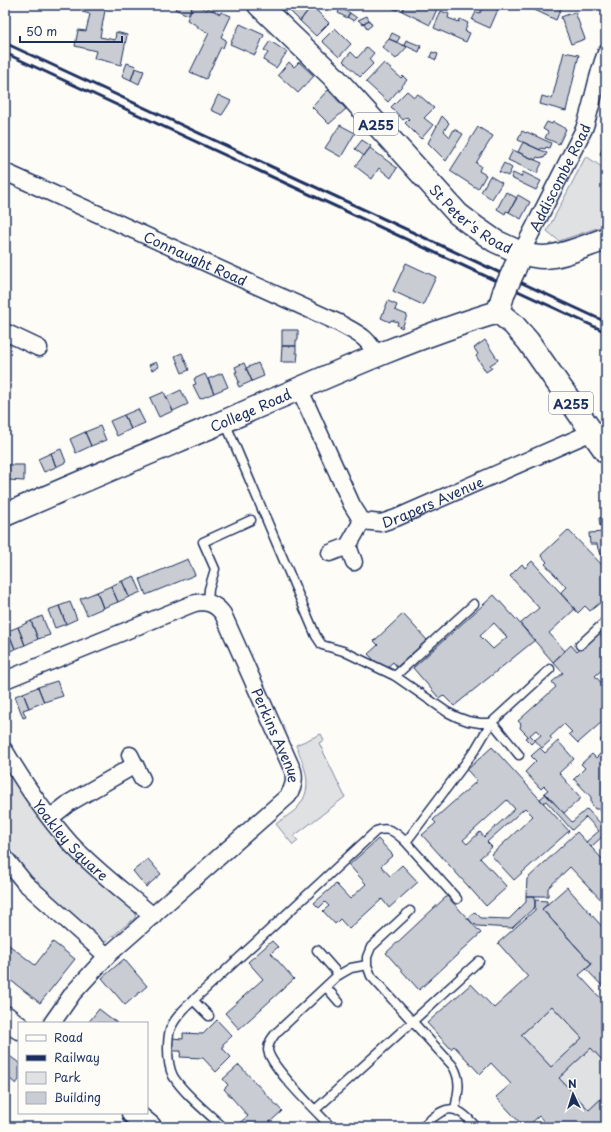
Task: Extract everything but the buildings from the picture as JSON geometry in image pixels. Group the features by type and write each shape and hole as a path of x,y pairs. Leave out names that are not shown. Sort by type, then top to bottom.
{"main road":[{"name":"St Peter's Road","path":"259,5 333,76 458,214 495,241 518,262 501,302"},
{"path":"518,262 550,256 606,239"},
{"name":"College Road","path":"5,514 376,356 428,335 472,320 501,302"},
{"name":"A255","path":"501,302 513,324 528,341 606,452"},
{"path":"5,1017 18,1027"},
{"path":"134,1114 150,1127"}],"street":[{"name":"Addiscombe Road","path":"518,262 584,129 590,111 599,69 606,53"},
{"name":"Connaught Road","path":"5,172 339,323 362,336 372,346 376,356"},
{"path":"5,332 39,348"},
{"name":"Drapers Avenue","path":"299,388 352,505 362,521 382,523 396,518 592,432"},
{"path":"330,553 348,546 362,521"},
{"path":"348,546 354,562"},
{"path":"5,680 197,602 208,602"},
{"name":"Perkins Avenue","path":"53,1022 73,993 107,956 292,791 294,785 293,771 223,614 219,608 208,602"},
{"name":"Yoakley Square","path":"5,751 24,783 71,843 97,868 153,916"},
{"path":"50,818 69,803 135,766"},
{"path":"5,858 26,883 107,956"}],"lane":[{"path":"225,421 316,636 322,645 331,649 343,651 395,676 447,712 468,720 480,723 491,723 497,728 519,755"},
{"path":"208,602 209,589 215,570 203,542 251,520"},
{"path":"395,676 474,604"},
{"path":"580,645 606,621"},
{"path":"406,842 475,750 491,723 550,669"},
{"path":"223,1127 183,1089 172,1075 169,1060 168,1041 170,1031 175,1020 194,1000 376,831 383,828 397,834 406,842 457,899"},
{"path":"410,911 371,947 367,957 367,965 371,976 453,1066 457,1073 459,1082 455,1110"},
{"path":"317,950 339,975"},
{"path":"316,1110 479,961"},
{"path":"331,1127 278,1070 269,1055 268,1048 276,1033 339,975 351,968 367,965"},
{"path":"326,986 339,1002"},
{"path":"194,1000 209,1016"},
{"path":"422,1127 440,1111 455,1110 463,1114 476,1127"}],"green space":[{"path":"586,156 606,170 606,225 559,241 547,231"},
{"path":"321,734 324,740 319,743 345,797 294,836 298,841 293,845 276,824 298,807 306,792 307,784 305,769 296,745"},
{"path":"5,765 16,784 43,822 132,907 136,913 135,918 103,944 35,887 5,850"},
{"path":"552,1006 582,1038 551,1067 521,1035"},
{"path":"591,1048 606,1064 606,1094 589,1110 559,1078"}],"railway":[{"path":"5,43 606,322"},
{"path":"5,53 606,332"}]}
